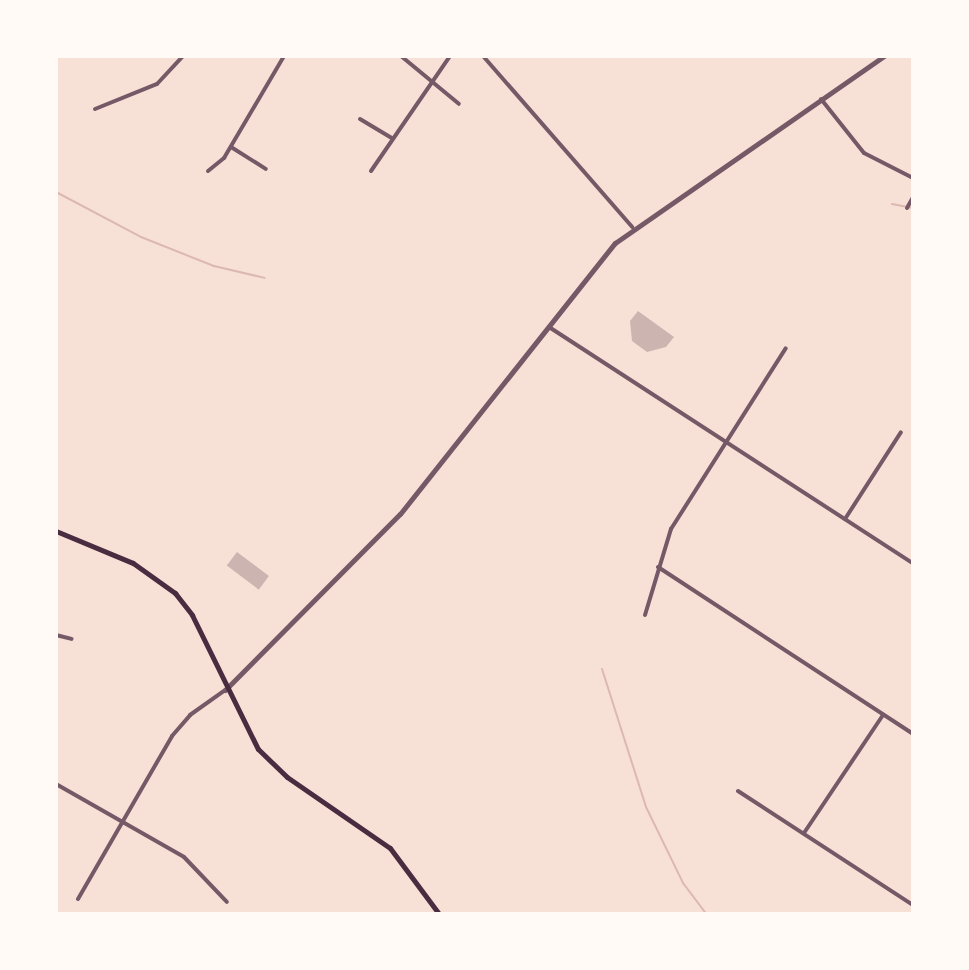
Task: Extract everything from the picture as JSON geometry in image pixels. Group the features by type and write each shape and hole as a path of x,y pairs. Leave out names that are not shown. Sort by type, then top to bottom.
{"main road":[{"path":"56,531 165,583 192,615 225,690 273,765 390,848 439,914"}],"street":[{"path":"95,109 157,84 183,56"},
{"path":"208,171 231,147 284,56"},
{"path":"401,56 459,104"},
{"path":"371,171 450,56"},
{"path":"483,56 632,227"},
{"path":"78,899 172,736 190,715 225,690 400,514 547,326 632,227 884,56"},
{"path":"821,99 864,153 913,178"},
{"path":"360,119 392,138"},
{"path":"231,147 266,169"},
{"path":"907,208 913,197"},
{"path":"547,326 913,563"},
{"path":"645,615 658,567 683,506 786,348"},
{"path":"845,519 901,432"},
{"path":"658,567 913,734"},
{"path":"56,635 72,639"},
{"path":"804,833 883,715"},
{"path":"56,784 124,818 184,857 227,902"},
{"path":"738,791 913,905"}],"building":[{"path":"638,311 674,337 666,347 647,352 632,341 630,321"},
{"path":"237,552 269,576 259,590 227,566"}],"waterway":[{"path":"56,192 141,237 214,266 265,278"},
{"path":"892,204 913,208"},
{"path":"602,669 646,807 683,883 706,914"}]}
